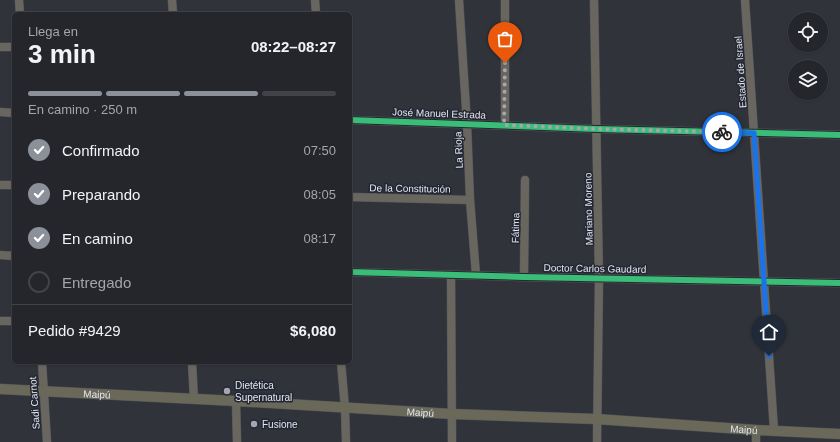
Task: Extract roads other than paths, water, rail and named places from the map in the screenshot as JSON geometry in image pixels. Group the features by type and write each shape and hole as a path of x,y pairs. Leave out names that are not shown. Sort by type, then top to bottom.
{"main road":[{"name":"Maipú","path":"0,388 452,414 596,419 840,434"}],"street":[{"path":"19,0 20,12"},
{"path":"172,0 173,12"},
{"path":"315,0 316,12"},
{"name":"La Rioja","path":"459,0 468,124 470,200 476,275"},
{"path":"504,125 505,0"},
{"name":"Mariano Moreno","path":"594,0 599,278 596,419 597,442"},
{"name":"Estado de Israel","path":"745,0 774,430"},
{"path":"0,47 12,47"},
{"path":"0,112 12,113"},
{"name":"José Manuel Estrada","path":"352,120 597,129 840,135"},
{"name":"Fátima","path":"524,277 525,180"},
{"path":"0,184 12,185"},
{"name":"De la Constitución","path":"352,197 470,200"},
{"path":"0,255 12,256"},
{"name":"Doctor Carlos Gaudard","path":"352,272 840,283"},
{"path":"451,275 452,442"},
{"path":"0,321 12,321"},
{"name":"Sadi Carnot","path":"42,364 47,442"},
{"path":"192,364 194,399"},
{"path":"341,364 346,442"},
{"path":"236,401 237,442"},
{"path":"756,430 756,442"}],"place":[{"name":"Dietética Supernatural","path":"227,391"},
{"name":"Fusione","path":"254,424"}]}
